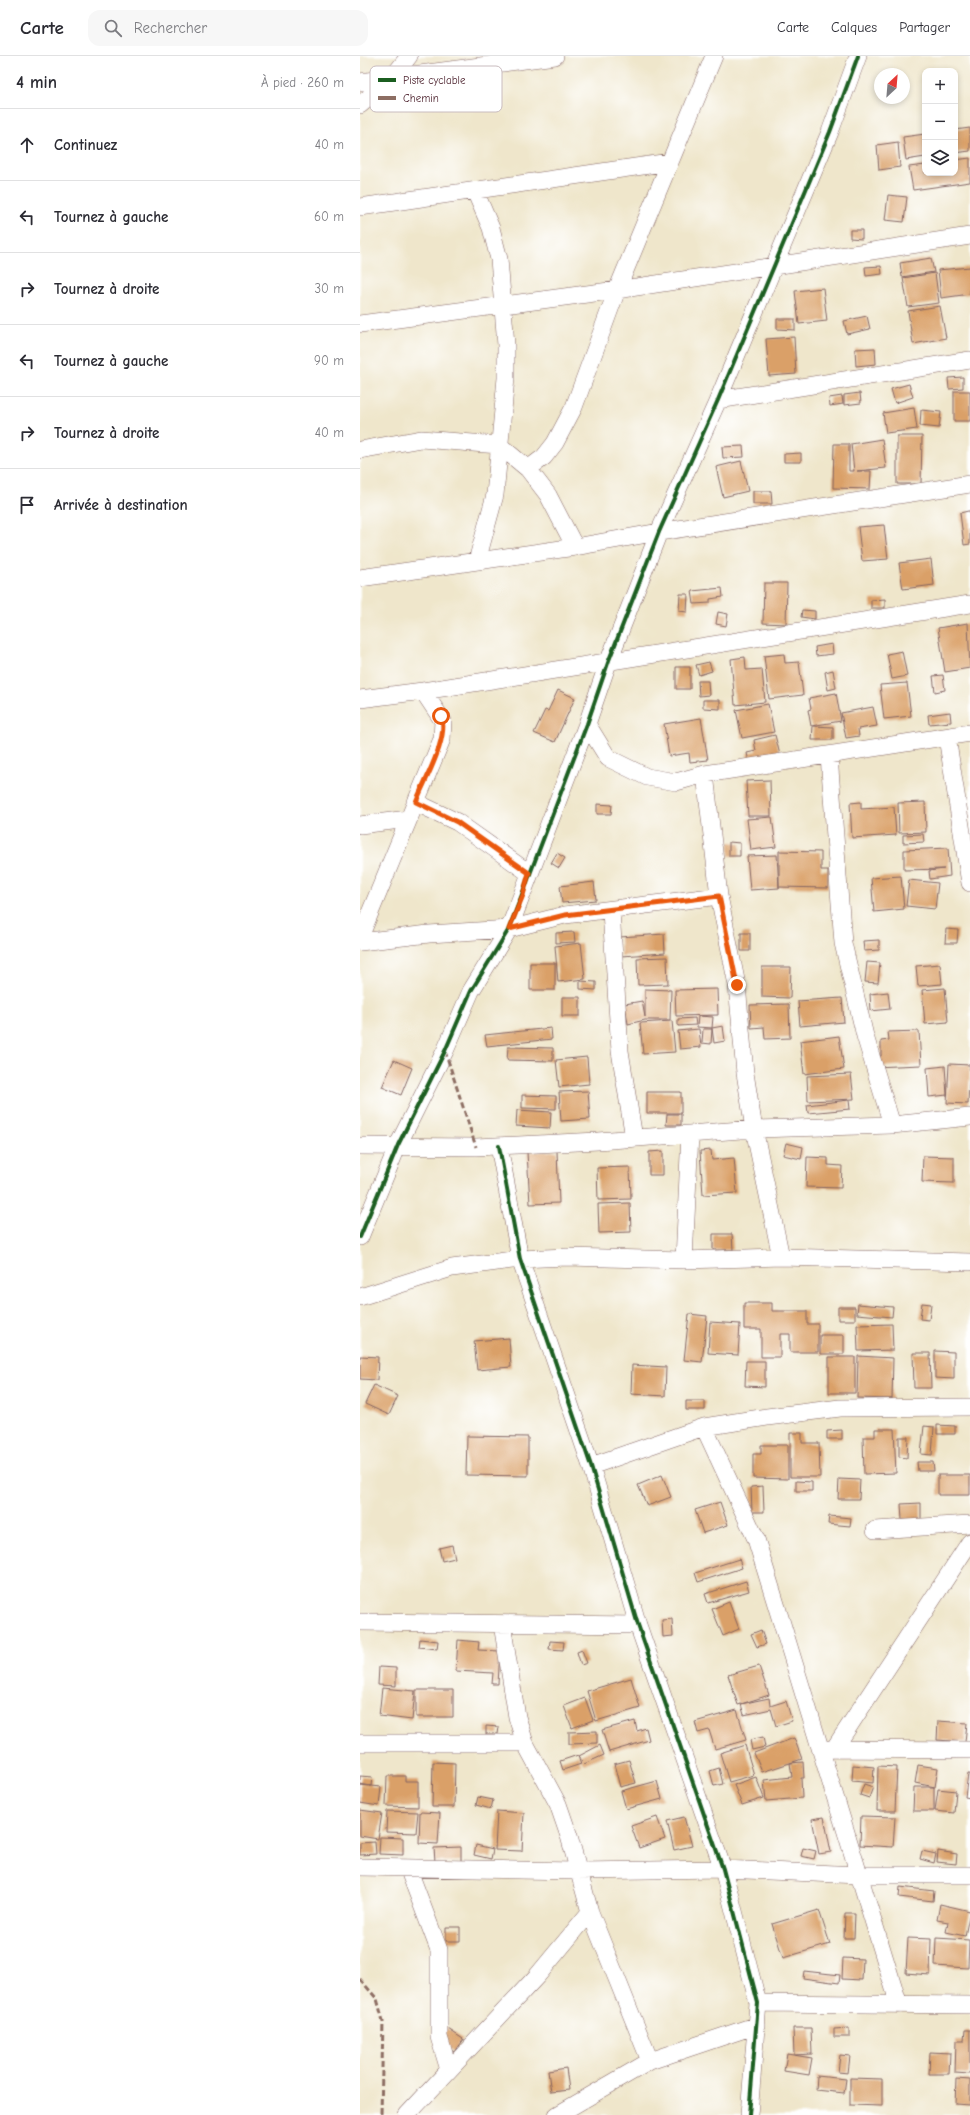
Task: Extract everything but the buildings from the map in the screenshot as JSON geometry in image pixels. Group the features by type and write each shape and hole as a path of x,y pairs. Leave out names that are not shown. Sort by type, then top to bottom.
{"street":[{"path":"401,66 409,56"},
{"path":"481,66 555,56"},
{"path":"528,469 544,457 555,443 574,407 617,290 714,56"},
{"path":"360,1237 398,1145 445,1051 471,991 509,929 523,895 529,873 587,724 609,660 659,532 718,400 830,132 858,56"},
{"path":"360,82 370,81"},
{"path":"360,105 370,97"},
{"path":"360,207 670,162"},
{"path":"475,191 491,228 499,259 506,345 506,378 495,495 477,561"},
{"path":"360,324 617,290 970,236"},
{"path":"718,400 970,360"},
{"path":"360,450 421,439 499,445 528,469 548,495 575,548"},
{"path":"360,578 575,548 659,532 970,484"},
{"path":"360,699 423,691 609,660 970,604"},
{"path":"360,938 442,739 444,724 439,712 423,691"},
{"path":"587,724 608,758 647,777 676,782 705,774 970,733"},
{"path":"948,737 970,883"},
{"path":"829,756 843,943 865,1036 892,1125"},
{"path":"705,774 719,896 737,985 744,1073 754,1129 782,1257"},
{"path":"416,802 457,822 529,873"},
{"path":"360,825 408,819"},
{"path":"360,942 429,934 509,929 565,915 611,911 719,896"},
{"path":"611,911 620,1051 634,1138"},
{"path":"360,1146 499,1146 754,1129 892,1125 970,1117"},
{"path":"684,1260 690,1134"},
{"path":"499,1146 520,1258 590,1466 638,1625 723,1869 758,2003 749,2115"},
{"path":"360,1297 452,1268 520,1258 567,1257 684,1260 782,1257 970,1262"},
{"path":"590,1466 704,1427 767,1417 840,1408 970,1407"},
{"path":"704,1427 756,1539 827,1749 859,1875 899,2005"},
{"path":"875,1530 970,1524"},
{"path":"827,1749 970,1542"},
{"path":"360,1622 638,1625"},
{"path":"502,1624 517,1717 525,1743 558,1804 569,1836 577,1871 590,1912 650,2061"},
{"path":"360,1743 525,1743"},
{"path":"827,1749 970,1750"},
{"path":"360,1867 577,1871 723,1869 859,1875 970,1875"},
{"path":"408,1868 439,1950 439,2037 449,2070"},
{"path":"407,2115 537,1976 590,1912"},
{"path":"758,2003 970,2005"},
{"path":"557,2115 650,2061 756,2025"}],"marked path":[{"path":"445,1051 476,1147"},
{"path":"360,1979 377,1999 383,2021 381,2115"}],"cycle path":[{"path":"360,1237 398,1145 445,1051 471,991 509,929 587,724 609,660 659,532 718,400 830,132 858,56"},
{"path":"499,1146 520,1259 591,1466 638,1625 723,1869 758,2003 749,2115"}],"route":[{"path":"441,716 444,724 442,739 416,802 457,822 529,873 523,895 509,929 565,915 611,911 719,896 737,985"}]}
